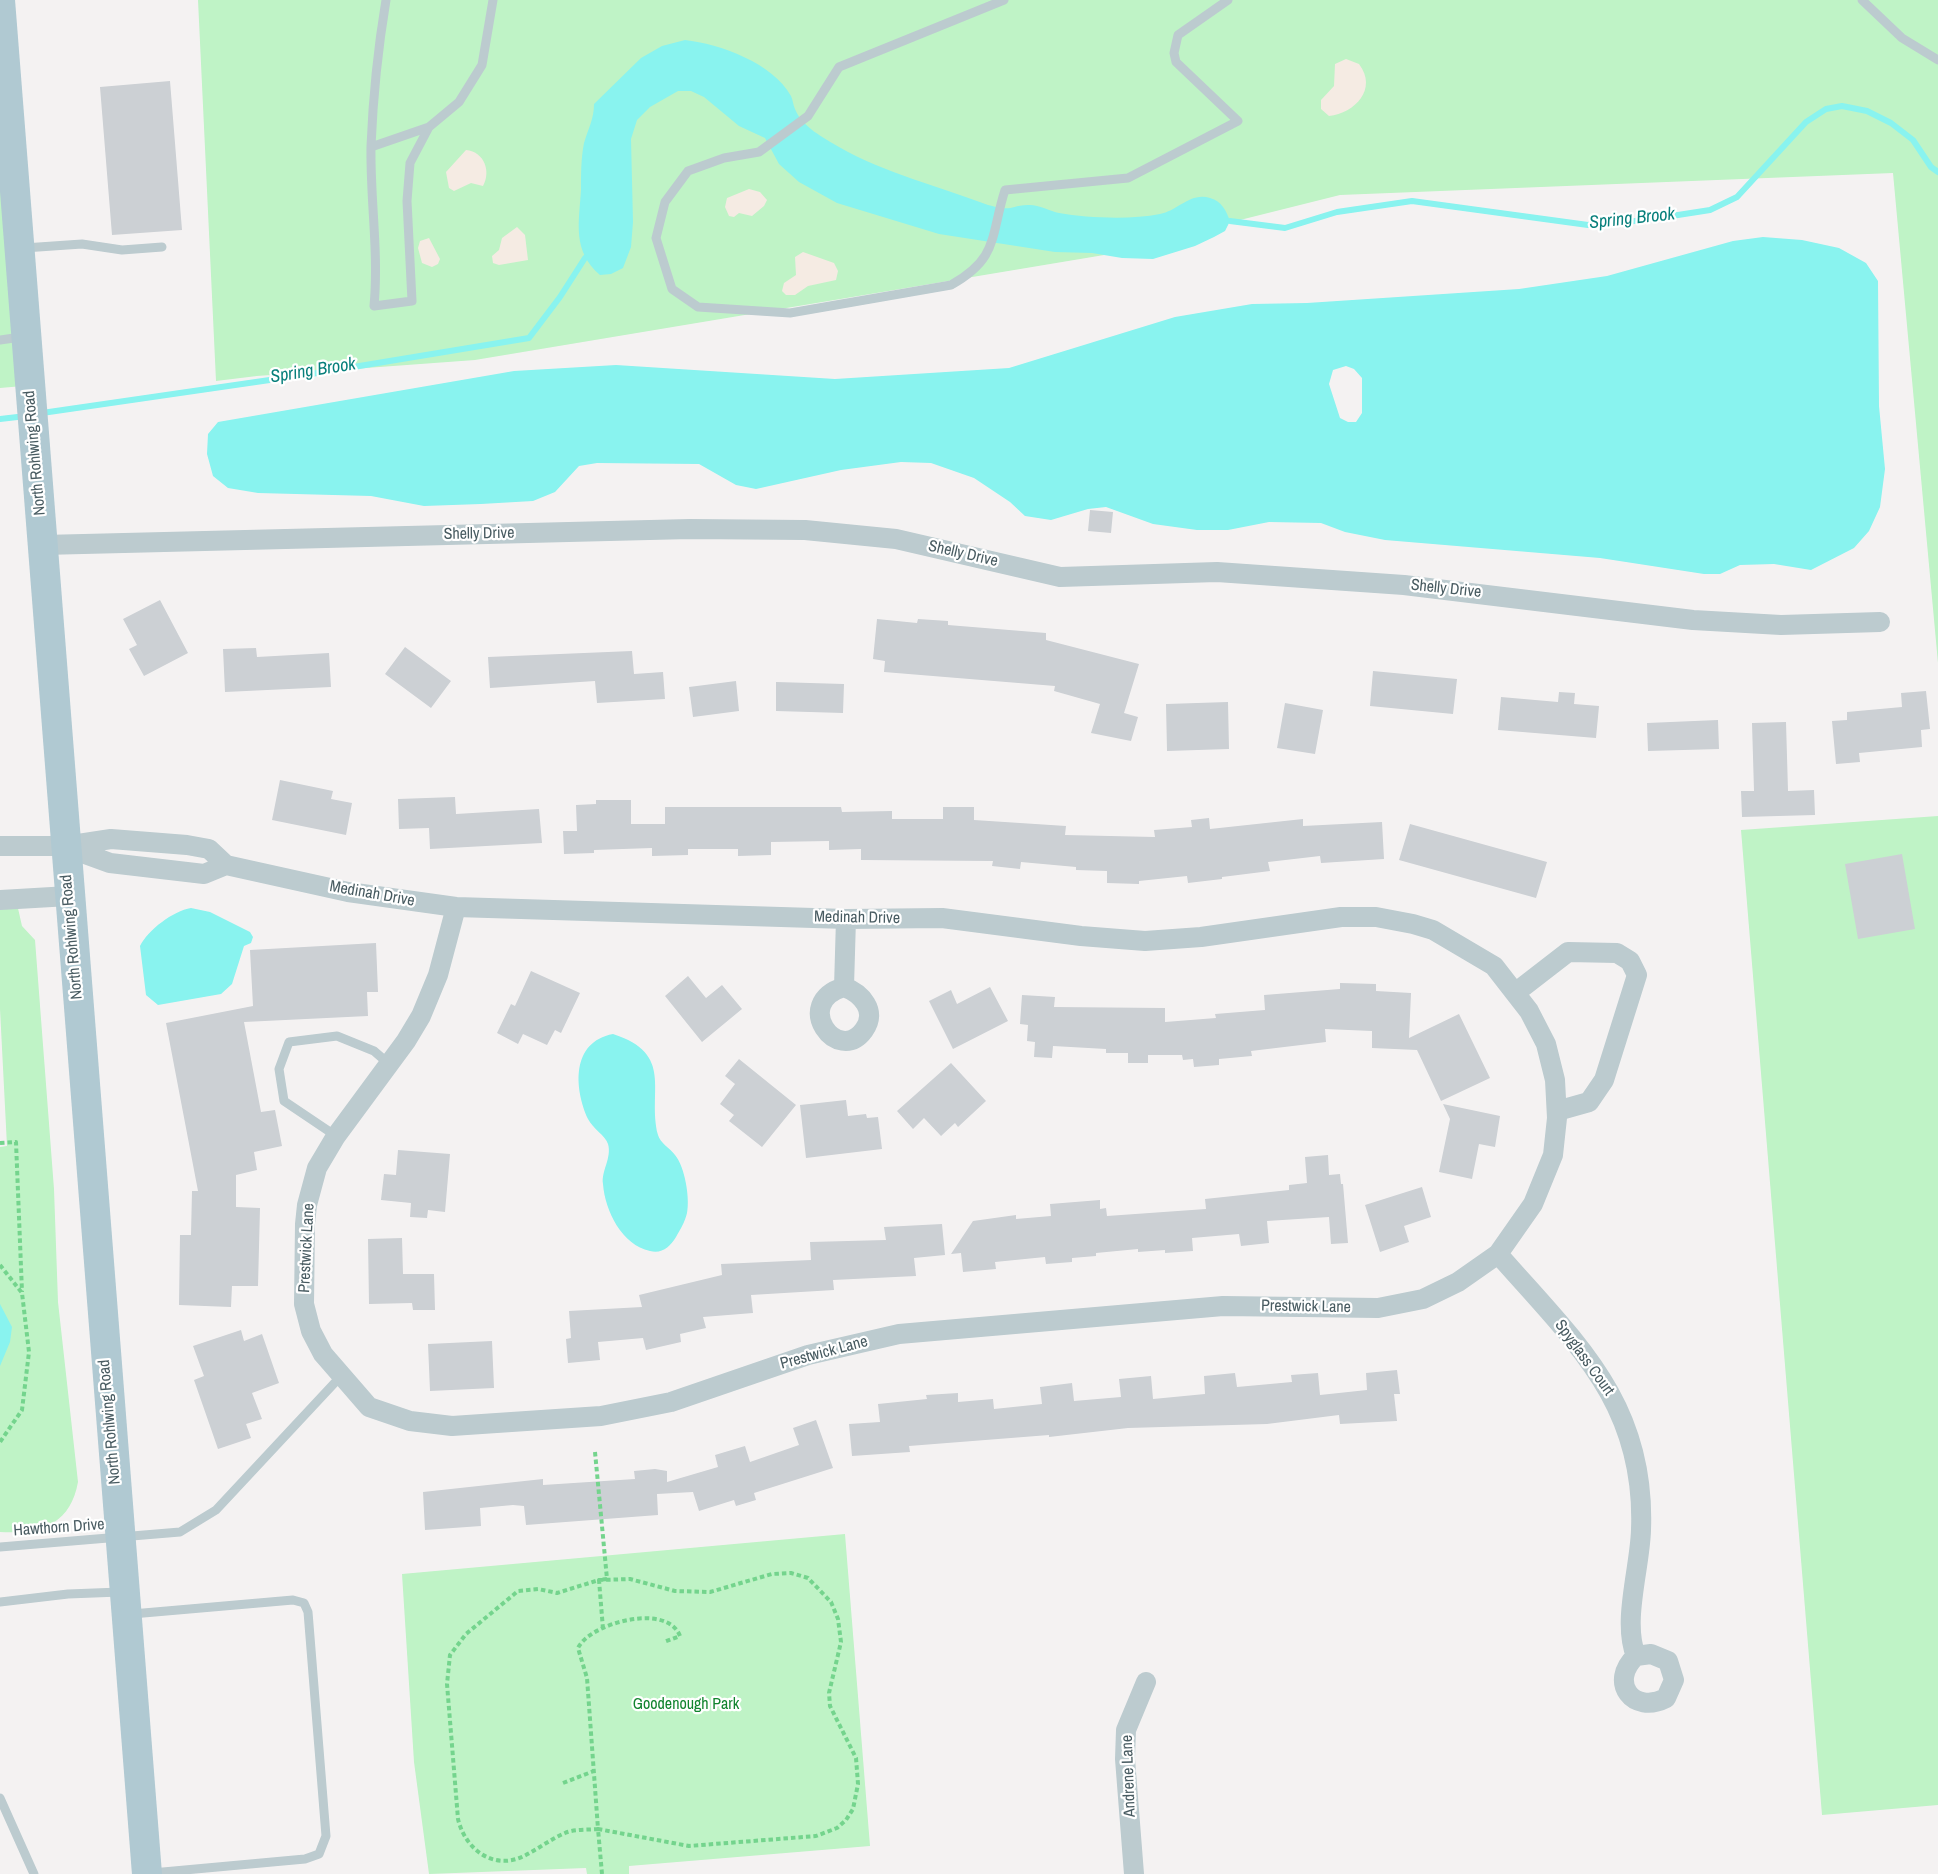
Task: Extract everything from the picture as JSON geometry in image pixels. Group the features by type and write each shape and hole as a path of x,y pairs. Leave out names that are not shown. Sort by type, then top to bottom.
{"main road":[{"name":"North Rohlwing Road","path":"0,0 20,249 13,338 30,389 147,1874"}],"street":[{"name":"Shelly Drive","path":"43,545 690,529 805,530 896,539 1060,577 1216,572 1482,593 1693,620 1781,625 1880,622"},
{"path":"0,846 65,846"},
{"name":"Medinah Drive","path":"65,846 110,863 204,874 226,865 348,892 456,907 846,919 942,918 1081,936 1145,941 1201,938 1341,917 1376,917 1433,930 1481,958"},
{"path":"0,900 69,896"},
{"name":"Prestwick Lane","path":"456,907 438,975 421,1016 336,1136 313,1179 307,1205 303,1288 311,1331 323,1354 369,1407 410,1421 436,1426 601,1416 671,1402 808,1354 899,1334 1223,1306 1378,1308 1423,1299 1445,1289 1498,1254 1541,1189 1553,1155 1557,1111 1555,1080 1546,1044 1529,1011 1494,966 1481,958"},
{"path":"844,987 846,919"},
{"path":"1515,993 1568,952 1617,953 1630,961 1637,975 1604,1080 1589,1102 1557,1111"},
{"name":"Spyglass Court","path":"1498,1254 1593,1365 1613,1395 1627,1430 1638,1468 1640,1498 1640,1557 1630,1635 1636,1656"},
{"name":"Andrene Lane","path":"1134,1874 1125,1759 1126,1730 1146,1682"}],"lane":[{"path":"386,0 378,46 371,147 377,270 374,306 412,301 407,201 410,163 429,127"},
{"path":"371,147 429,127 459,102 482,64 493,0"},
{"path":"1004,0 839,67 808,116 759,152 724,158 688,171 665,202 657,238 672,289 698,307 790,314 951,285 974,272 990,249 1005,190 1128,178 1238,121 1176,62 1174,53 1179,35 1228,0"},
{"path":"1862,0 1902,38 1938,60"},
{"path":"20,249 82,244 122,250 162,247"},
{"path":"336,1136 284,1101 279,1069 289,1042 337,1036 374,1051 389,1064"},
{"name":"Hawthorn Drive","path":"0,1546 120,1539 180,1532 216,1510 341,1376"},
{"path":"0,1602 68,1594 125,1603 293,1600 304,1604 308,1612 326,1836 319,1854 305,1858 147,1874"},
{"path":"0,1798 34,1874"}],"path":[{"path":"0,1143 16,1142 22,1293 29,1352 22,1410 0,1442"},
{"path":"0,1265 22,1293"},
{"path":"595,1452 607,1580"},
{"path":"791,1573 808,1578 831,1602 838,1619 841,1642 829,1693 830,1706 856,1758 858,1784 853,1809 846,1820 837,1828 816,1836 689,1846 598,1829 567,1832 513,1860 484,1857 471,1848 462,1836 458,1819 447,1684 450,1655 465,1634 518,1591 538,1589 557,1593 599,1580 630,1579 675,1591 710,1592 772,1575 791,1573"},
{"path":"599,1580 603,1629"},
{"path":"602,1874 587,1678 578,1648 586,1635 633,1619 649,1617 673,1625 680,1636 664,1642"},
{"path":"563,1783 594,1771"}],"green space":[{"path":"198,0 1938,0 1938,663 1893,173 1340,195 1208,228 1158,246 475,360 216,381"},
{"path":"0,56 23,386 0,388"},
{"path":"1938,816 1938,1805 1822,1815 1741,830"},
{"path":"17,904 22,926 35,940 54,1189 58,1302 78,1482 68,1509 51,1524 28,1531 0,1532 0,1147 7,1146 0,1009 0,906"},
{"name":"Goodenough Park","path":"845,1534 870,1846 629,1866 629,1874 587,1874 586,1868 429,1874 414,1762 402,1574"}],"sand":[{"path":"1346,59 1359,64 1366,82 1365,91 1355,105 1339,114 1329,116 1321,109 1321,100 1334,86 1335,64"},
{"path":"466,150 478,154 482,159 486,169 485,181 483,186 471,183 454,191 449,188 446,172"},
{"path":"749,189 760,192 767,200 764,206 752,216 739,213 734,217 729,216 725,207 727,198"},
{"path":"517,227 525,235 528,260 499,265 493,263 492,256 499,250 502,238"},
{"path":"429,238 440,259 438,264 432,267 422,263 418,248 420,241"},
{"path":"803,252 834,263 838,271 836,280 808,286 795,295 786,295 782,291 784,283 796,275 795,257"}],"water":[{"path":"685,40 729,51 759,65 772,74 791,96 795,109 803,121 839,147 894,172 988,205 1006,208 1032,205 1070,215 1123,218 1160,214 1190,200 1203,197 1214,199 1221,204 1230,221 1225,231 1214,237 1195,246 1153,259 1055,252 939,234 837,203 799,182 779,164 765,138 739,126 704,97 691,91 678,91 650,107 637,120 631,139 633,222 631,247 623,268 611,274 600,275 585,256 579,236 582,154 594,104 641,58 662,46"},
{"path":"1763,237 1802,240 1839,248 1866,263 1878,281 1879,406 1885,469 1880,507 1869,531 1854,548 1811,570 1774,564 1740,565 1720,574 1704,574 1600,558 1385,540 1345,532 1321,523 1269,522 1228,530 1197,530 1153,524 1106,507 1088,509 1051,520 1025,516 1010,502 974,478 931,463 901,462 841,470 756,489 736,485 699,464 597,463 579,466 555,492 533,501 424,506 371,496 258,493 228,488 213,476 207,454 208,434 218,422 514,371 616,365 835,379 1009,368 1175,317 1252,304 1307,303 1519,289 1607,276 1733,241","holes":["1346,366 1354,369 1362,378 1362,413 1356,422 1348,422 1340,418 1329,384 1333,370"]},
{"path":"191,908 210,912 250,932 253,937 251,943 244,946 232,984 221,994 158,1005 146,995 140,946 162,922"},
{"path":"613,1034 632,1042 645,1052 652,1063 655,1076 655,1119 658,1135 679,1160 686,1183 688,1207 685,1220 671,1244 658,1251 640,1248 631,1242 611,1215 603,1184 609,1154 608,1144 588,1119 580,1094 580,1068 583,1056 589,1046"},
{"path":"0,1304 12,1327 10,1342 0,1366"}],"building":[{"path":"170,81 182,230 112,235 100,87"},
{"path":"1090,510 1113,512 1111,533 1088,531"},
{"path":"160,600 188,653 144,676 129,649 137,645 123,619"},
{"path":"877,619 917,623 918,619 948,621 948,625 1046,633 1046,640 1139,664 1124,713 1138,717 1131,741 1091,733 1100,704 1054,691 1055,686 884,672 885,661 873,659"},
{"path":"405,647 451,681 431,708 385,674"},
{"path":"256,648 257,657 329,653 331,687 225,692 223,649"},
{"path":"632,651 634,674 663,672 665,699 597,703 595,681 490,688 488,657"},
{"path":"1373,671 1457,679 1453,714 1370,706"},
{"path":"736,681 739,711 693,717 689,687"},
{"path":"776,682 844,684 843,713 776,711"},
{"path":"1926,691 1930,729 1921,730 1922,747 1859,753 1860,762 1836,764 1832,721 1847,720 1847,712 1902,707 1901,693"},
{"path":"1559,692 1575,693 1574,704 1599,706 1596,738 1498,730 1501,697 1558,702"},
{"path":"1228,702 1229,749 1167,751 1166,704"},
{"path":"1285,703 1323,710 1315,754 1277,748"},
{"path":"1718,720 1719,749 1648,751 1647,723"},
{"path":"1786,722 1788,791 1814,790 1815,815 1742,817 1741,791 1754,791 1752,723"},
{"path":"280,780 333,791 331,799 352,803 346,835 272,820"},
{"path":"455,797 456,814 539,809 542,843 430,849 429,828 399,829 398,799"},
{"path":"596,800 631,800 631,824 665,824 665,807 841,807 842,812 892,811 892,819 943,819 943,807 974,807 974,820 1066,826 1065,835 1155,837 1154,830 1192,827 1191,820 1209,818 1210,829 1303,819 1303,826 1382,822 1384,859 1321,863 1320,856 1268,862 1270,871 1222,877 1222,879 1188,883 1187,876 1139,881 1139,884 1107,883 1107,871 1076,870 1076,867 1021,862 1020,869 992,866 993,861 861,860 861,849 829,850 829,841 771,842 771,855 738,856 738,849 688,849 688,855 652,856 652,848 594,850 594,853 564,854 563,831 577,831 576,805 596,804"},
{"path":"1410,824 1547,862 1536,898 1399,860"},
{"path":"1902,854 1915,929 1858,939 1845,864"},
{"path":"376,943 378,992 367,992 368,1016 244,1022 261,1112 275,1110 282,1146 254,1152 257,1170 236,1175 236,1207 260,1208 258,1286 232,1286 231,1307 179,1305 180,1235 191,1235 192,1191 198,1191 166,1023 253,1006 250,950"},
{"path":"531,971 580,993 561,1033 555,1030 547,1045 523,1034 518,1044 497,1033 511,1004 515,1006"},
{"path":"688,976 706,998 722,985 742,1009 702,1042 665,996"},
{"path":"1340,983 1376,984 1376,991 1411,993 1409,1038 1459,1014 1490,1078 1441,1101 1417,1050 1372,1048 1372,1031 1325,1029 1326,1042 1251,1051 1252,1056 1219,1059 1219,1065 1194,1067 1193,1059 1183,1060 1182,1055 1148,1055 1148,1063 1128,1063 1128,1053 1106,1053 1106,1049 1053,1046 1052,1058 1034,1057 1035,1042 1027,1041 1028,1025 1020,1024 1022,995 1055,997 1054,1007 1165,1008 1165,1022 1216,1018 1215,1014 1265,1010 1264,995 1340,989"},
{"path":"990,987 1008,1021 953,1049 929,1001 951,990 957,1004"},
{"path":"739,1059 796,1105 762,1147 729,1121 734,1115 720,1104 735,1084 725,1076"},
{"path":"951,1063 986,1101 958,1127 955,1123 941,1136 924,1118 913,1129 897,1111"},
{"path":"846,1100 848,1116 866,1114 867,1118 878,1117 882,1149 806,1158 800,1105"},
{"path":"1443,1104 1500,1116 1495,1147 1479,1144 1472,1179 1439,1172 1450,1119"},
{"path":"398,1150 450,1154 445,1212 428,1210 427,1218 410,1217 411,1203 381,1200 384,1174 396,1175"},
{"path":"1328,1155 1329,1175 1340,1174 1341,1184 1343,1184 1348,1243 1331,1244 1329,1217 1267,1221 1269,1243 1241,1246 1239,1234 1192,1238 1193,1251 1165,1253 1165,1250 1138,1252 1138,1249 1096,1253 1096,1256 1072,1258 1072,1262 1046,1264 1045,1257 995,1262 996,1269 963,1272 961,1253 951,1254 973,1221 1016,1215 1016,1219 1051,1216 1050,1204 1100,1200 1100,1209 1106,1208 1107,1216 1206,1209 1205,1199 1289,1190 1289,1185 1307,1183 1305,1157"},
{"path":"1422,1187 1431,1217 1404,1226 1409,1242 1380,1252 1365,1205"},
{"path":"942,1224 945,1255 914,1258 916,1276 833,1280 834,1290 751,1295 753,1313 703,1317 706,1328 680,1334 681,1342 646,1350 643,1338 598,1342 600,1360 568,1363 566,1339 571,1338 569,1311 642,1307 639,1295 722,1275 721,1264 811,1260 810,1242 886,1240 884,1227"},
{"path":"402,1238 403,1274 434,1274 435,1310 413,1310 412,1303 369,1304 368,1239"},
{"path":"241,1330 244,1341 262,1334 279,1383 252,1393 262,1419 246,1424 251,1438 218,1449 194,1380 204,1376 193,1346"},
{"path":"492,1341 494,1388 430,1391 428,1344"},
{"path":"1397,1370 1400,1394 1394,1394 1397,1421 1340,1424 1339,1415 1267,1424 1128,1428 1049,1437 1049,1435 909,1446 910,1452 852,1456 849,1424 880,1422 878,1404 927,1399 926,1395 958,1393 958,1402 993,1399 994,1409 1042,1404 1040,1387 1072,1383 1074,1401 1121,1397 1119,1379 1151,1376 1153,1399 1205,1394 1204,1376 1235,1373 1237,1387 1292,1382 1291,1375 1318,1373 1320,1395 1367,1390 1366,1373"},
{"path":"816,1420 833,1468 754,1493 756,1500 736,1506 734,1500 699,1511 693,1492 657,1494 658,1515 526,1525 524,1506 513,1505 480,1508 481,1526 425,1530 423,1492 543,1479 543,1485 635,1479 634,1471 655,1469 667,1471 667,1482 718,1467 715,1455 745,1446 750,1462 799,1445 793,1428"}],"waterway":[{"name":"Spring Brook","path":"1230,221 1285,228 1337,212 1412,201 1588,225 1646,220 1710,210 1737,197 1806,122 1826,109 1842,106 1867,111 1891,123 1913,140 1931,167 1938,172"},
{"name":"Spring Brook","path":"42,413 311,374 529,338 560,297 585,258"},
{"name":"Spring Brook","path":"0,419 26,416"}]}
